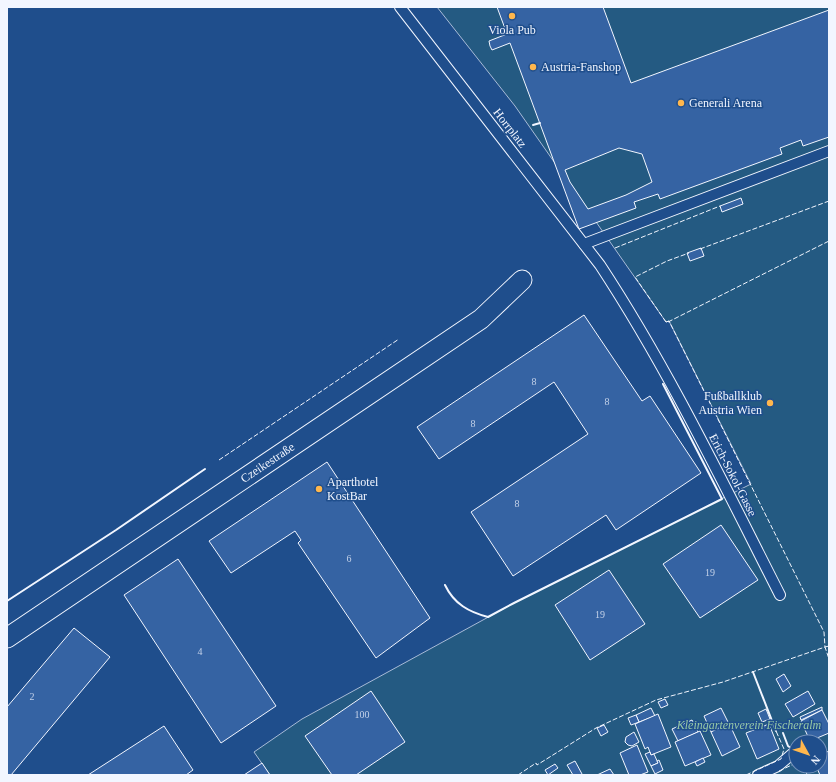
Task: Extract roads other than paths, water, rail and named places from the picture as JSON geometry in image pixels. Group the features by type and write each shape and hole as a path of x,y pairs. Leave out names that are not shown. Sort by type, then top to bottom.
{"street":[{"name":"Czeikestraße","path":"7,638 481,319 522,280"}],"lane":[{"name":"Horrplatz","path":"400,7 600,265"},
{"path":"584,244 829,151"},
{"name":"Erich-Sokol-Gasse","path":"600,265 628,308 669,379 780,595"},
{"path":"758,775 778,766 788,757"}],"place":[{"name":"Viola Pub","path":"512,16"},
{"name":"Austria-Fanshop","path":"533,67"},
{"name":"Generali Arena","path":"681,103"},
{"name":"Fußballklub Austria Wien","path":"770,403"},
{"name":"Aparthotel KostBar","path":"319,489"}],"park label":[{"name":"Kleingartenverein Fischeralm","path":"749,725"}]}
